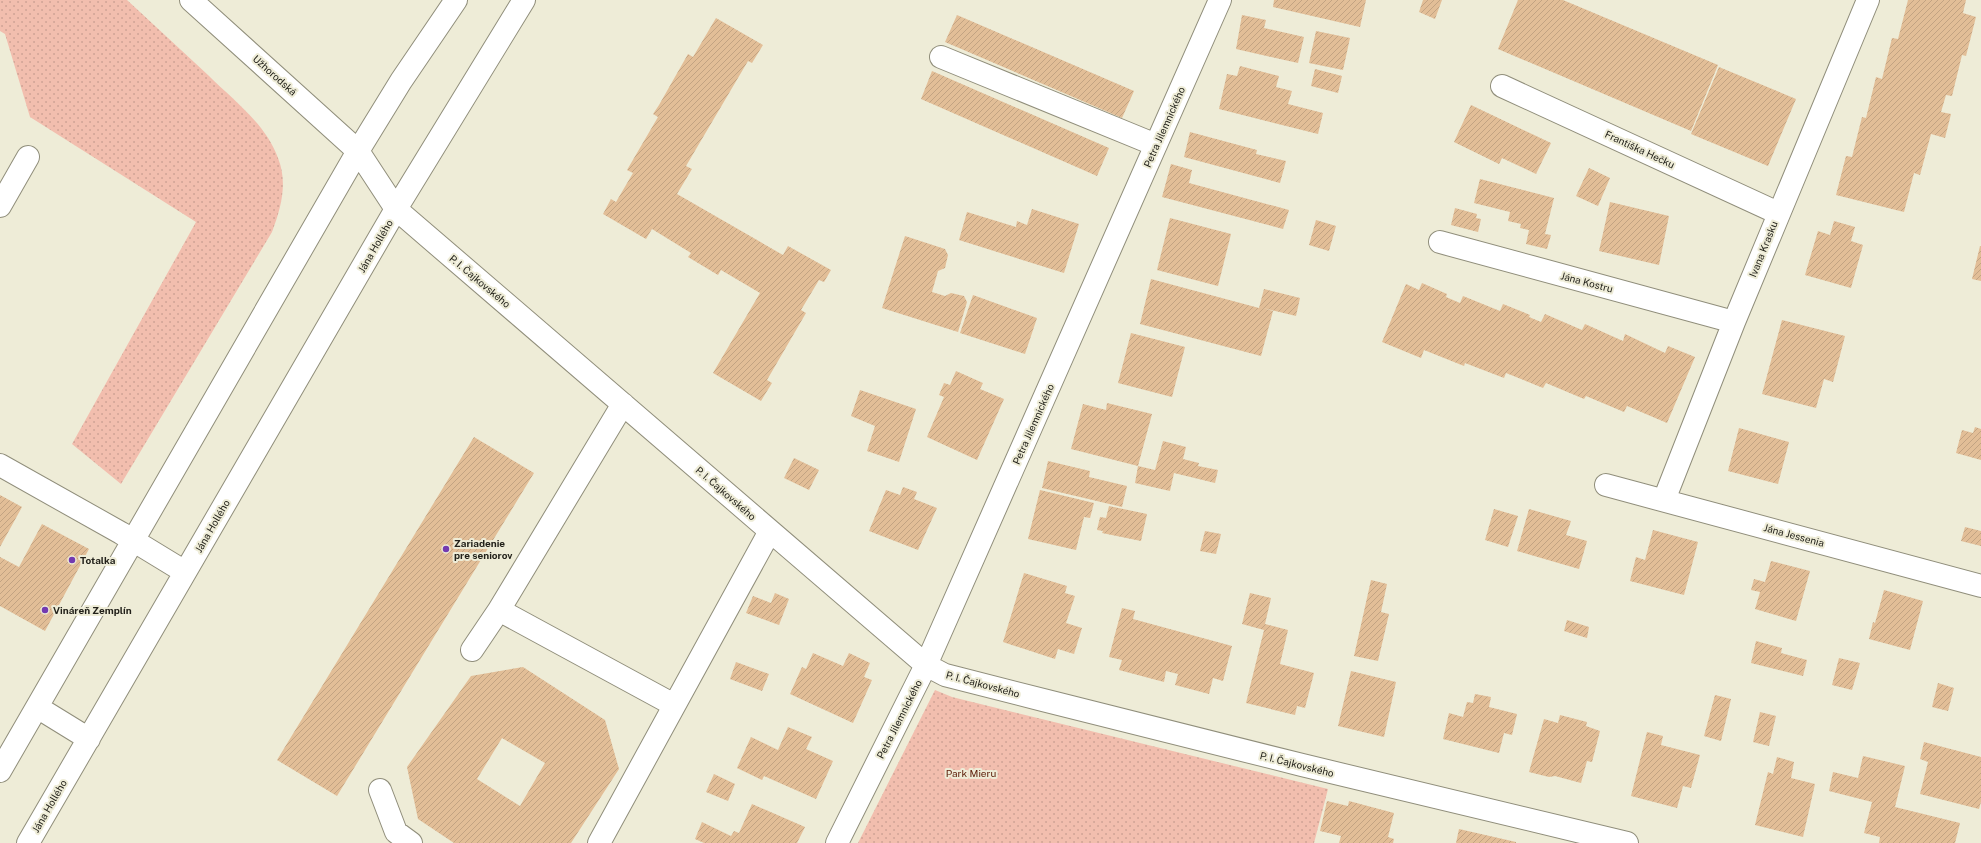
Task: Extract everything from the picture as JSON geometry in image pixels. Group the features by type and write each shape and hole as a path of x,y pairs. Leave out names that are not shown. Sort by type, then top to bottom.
{"street":[{"name":"Užhorodská","path":"191,0 358,151"},
{"path":"0,771 358,151 401,81 456,0"},
{"name":"Jána Hollého","path":"28,843 396,209 524,0"},
{"name":"Petra Jilemnického","path":"837,843 926,665 1220,0"},
{"name":"Ivana Krasku","path":"1664,500 1778,213 1868,0"},
{"path":"941,57 1156,145"},
{"name":"Františka Hečku","path":"1502,86 1778,213"},
{"name":"Jána Hollého","path":"358,151 396,209"},
{"path":"0,206 28,157"},
{"name":"P. I. Čajkovského","path":"396,209 926,665 945,675 1302,765 1627,843"},
{"name":"Jána Kostru","path":"1440,242 1734,322"},
{"path":"472,650 499,610 623,404"},
{"path":"0,465 185,572"},
{"name":"Jána Jessenia","path":"1606,485 1981,586"},
{"path":"599,843 770,531"},
{"path":"499,610 674,706"},
{"path":"37,707 89,739"},
{"path":"380,790 396,832 411,843"}],"green space":[{"path":"0,0 127,0 248,113 266,134 273,146 281,167 283,177 282,195 272,232 121,484 72,444 196,222 30,117 5,34 0,31"},
{"name":"Park Mieru","path":"935,690 952,697 1328,789 1314,843 858,843"}],"building":[{"path":"1274,0 1366,0 1360,27 1273,7"},
{"path":"1423,0 1442,0 1435,19 1419,12"},
{"path":"1518,0 1563,0 1718,65 1691,131 1498,49"},
{"path":"1908,0 1966,0 1963,13 1976,17 1966,56 1962,55 1952,96 1946,95 1941,112 1951,114 1945,138 1931,134 1920,175 1914,173 1904,212 1836,195 1846,156 1852,157 1862,117 1866,118 1876,77 1882,79 1892,38 1898,39"},
{"path":"957,15 1134,91 1122,118 945,42"},
{"path":"1242,15 1266,20 1264,28 1304,37 1298,63 1236,49"},
{"path":"716,18 763,45 752,63 748,61 686,166 692,169 677,194 783,255 788,246 831,270 824,282 819,280 801,310 806,313 767,380 772,383 761,401 713,373 760,293 721,270 718,275 688,257 691,253 652,229 646,239 603,214 611,199 616,202 633,173 627,170 658,117 653,114 688,54 693,57"},
{"path":"1316,31 1350,38 1343,70 1309,63"},
{"path":"1240,66 1279,76 1276,87 1292,91 1288,104 1323,113 1318,134 1219,109 1227,74 1237,76"},
{"path":"1719,67 1796,99 1768,166 1691,134"},
{"path":"1315,69 1342,76 1338,93 1311,86"},
{"path":"932,71 1109,148 1097,176 921,99"},
{"path":"1471,105 1551,143 1536,174 1502,158 1499,164 1454,142"},
{"path":"1190,132 1257,150 1256,154 1286,161 1280,183 1184,157"},
{"path":"1171,164 1192,170 1189,183 1289,210 1283,229 1162,197"},
{"path":"1589,168 1610,178 1598,206 1576,196"},
{"path":"1480,179 1554,198 1545,234 1551,235 1547,249 1526,244 1529,230 1520,228 1521,224 1508,221 1510,212 1474,203"},
{"path":"1610,202 1669,216 1659,265 1599,251"},
{"path":"1455,208 1477,214 1476,218 1481,219 1478,232 1451,225"},
{"path":"1032,209 1079,224 1064,273 959,240 967,212 1016,227 1017,221 1027,225"},
{"path":"1170,218 1231,234 1218,286 1157,270"},
{"path":"1316,220 1336,226 1329,251 1309,245"},
{"path":"1834,221 1855,227 1851,241 1863,245 1851,288 1805,275 1818,231 1830,235"},
{"path":"905,236 945,249 948,255 945,268 938,271 932,292 945,296 951,293 964,296 967,302 958,332 882,308"},
{"path":"1981,246 1981,281 1972,279"},
{"path":"1151,279 1259,308 1264,289 1300,298 1296,316 1263,308 1273,311 1261,356 1140,324"},
{"path":"1422,283 1447,294 1446,297 1460,303 1463,296 1500,311 1503,304 1530,315 1529,317 1541,322 1545,314 1582,330 1585,324 1623,341 1625,334 1665,353 1668,346 1695,357 1667,423 1627,406 1624,412 1586,396 1584,399 1546,383 1543,388 1506,373 1504,378 1465,363 1464,366 1424,350 1421,358 1382,342 1406,284 1419,290"},
{"path":"973,295 1037,318 1025,354 960,333"},
{"path":"1782,320 1845,336 1833,382 1824,379 1816,408 1762,394"},
{"path":"1131,333 1185,347 1172,397 1118,383"},
{"path":"956,371 983,383 980,389 1004,399 977,460 927,437 944,397 939,395 944,383 950,385"},
{"path":"860,390 916,409 899,462 867,451 875,426 851,416"},
{"path":"1107,403 1152,414 1138,466 1071,449 1083,404 1106,410"},
{"path":"1975,427 1981,429 1981,460 1956,453 1962,430 1973,433"},
{"path":"1739,428 1789,442 1778,484 1728,471"},
{"name":"Zariadenie pre seniorov","path":"474,437 534,473 337,796 277,760"},
{"path":"1163,441 1186,447 1183,459 1199,463 1198,466 1218,470 1215,483 1174,473 1170,491 1135,483 1138,466 1155,470"},
{"path":"794,458 819,470 809,490 784,478"},
{"path":"1048,461 1090,471 1089,477 1127,486 1122,507 1042,488"},
{"path":"903,487 917,492 914,499 937,508 918,550 869,531 886,490 900,495"},
{"path":"1040,490 1094,503 1090,518 1084,517 1076,550 1028,539"},
{"path":"0,495 22,507 0,547"},
{"path":"1109,506 1147,514 1141,541 1102,533 1103,531 1097,530 1100,517 1106,518"},
{"path":"1494,509 1518,516 1508,547 1485,540"},
{"path":"1529,509 1571,521 1566,535 1587,541 1579,569 1517,551"},
{"path":"42,524 89,549 45,631 0,606 0,557 19,567"},
{"path":"1965,527 1981,531 1981,546 1961,541"},
{"path":"1653,530 1698,542 1684,595 1630,581 1636,557 1645,560"},
{"path":"1205,531 1221,534 1216,554 1200,551"},
{"path":"1771,561 1810,571 1796,621 1755,609 1760,592 1751,590 1754,579 1765,582"},
{"path":"1024,573 1067,586 1065,593 1075,596 1066,623 1082,628 1074,654 1058,649 1055,659 1003,642"},
{"path":"1371,580 1387,584 1381,612 1389,614 1378,661 1354,656"},
{"path":"1884,590 1923,601 1910,650 1869,639"},
{"path":"775,593 789,599 779,625 746,613 753,596 771,603"},
{"path":"1250,593 1271,598 1265,624 1288,630 1280,664 1314,673 1305,708 1297,706 1295,715 1246,703 1264,630 1242,624"},
{"path":"1122,608 1135,611 1133,619 1232,646 1223,681 1213,678 1209,694 1175,685 1178,674 1166,671 1164,682 1119,670 1122,660 1109,657"},
{"path":"1567,620 1589,627 1587,638 1564,631"},
{"path":"1756,641 1782,648 1781,653 1807,660 1803,676 1751,663"},
{"path":"813,653 843,666 849,653 870,663 864,677 872,680 853,723 790,694 802,667 806,669"},
{"path":"1839,658 1860,663 1852,690 1832,685"},
{"path":"736,662 769,674 762,691 730,679"},
{"path":"523,667 605,720 619,769 571,843 454,843 418,819 407,767 471,676","holes":["502,738 545,763 520,806 477,779"]},
{"path":"1351,671 1396,682 1384,737 1338,726"},
{"path":"1938,683 1954,688 1948,711 1932,707"},
{"path":"1475,694 1491,697 1489,707 1517,714 1512,735 1504,733 1499,753 1443,739 1449,713 1463,717 1467,702 1473,703"},
{"path":"1715,695 1731,699 1721,741 1704,736"},
{"path":"1760,712 1776,716 1769,746 1753,742"},
{"path":"1560,715 1587,722 1586,726 1600,731 1592,762 1587,761 1581,783 1555,776 1549,777 1529,772 1544,719 1558,723"},
{"path":"788,727 812,737 806,749 833,761 816,799 764,776 762,780 737,768 751,737 778,750"},
{"path":"1647,732 1663,736 1661,745 1700,755 1691,788 1683,786 1677,808 1631,796"},
{"path":"1924,742 1981,757 1981,802 1979,809 1920,794 1928,762 1920,759"},
{"path":"1863,756 1905,766 1895,807 1960,823 1955,843 1879,843 1880,837 1864,833 1872,802 1829,791 1833,772 1858,778"},
{"path":"1777,757 1794,762 1791,778 1815,784 1803,837 1755,825 1768,772 1773,774"},
{"path":"714,774 735,784 728,801 706,792"},
{"path":"1327,801 1348,806 1349,801 1394,813 1388,837 1394,839 1393,843 1339,843 1341,836 1320,831"},
{"path":"752,804 805,827 797,843 704,843 695,839 702,822 731,836 734,831 739,833"},
{"path":"1459,829 1516,842 1516,843 1456,843"}],"place":[{"name":"Zariadenie pre seniorov","path":"446,549"},
{"name":"Totalka","path":"72,560"},
{"name":"Vináreň Zemplín","path":"45,610"}]}
